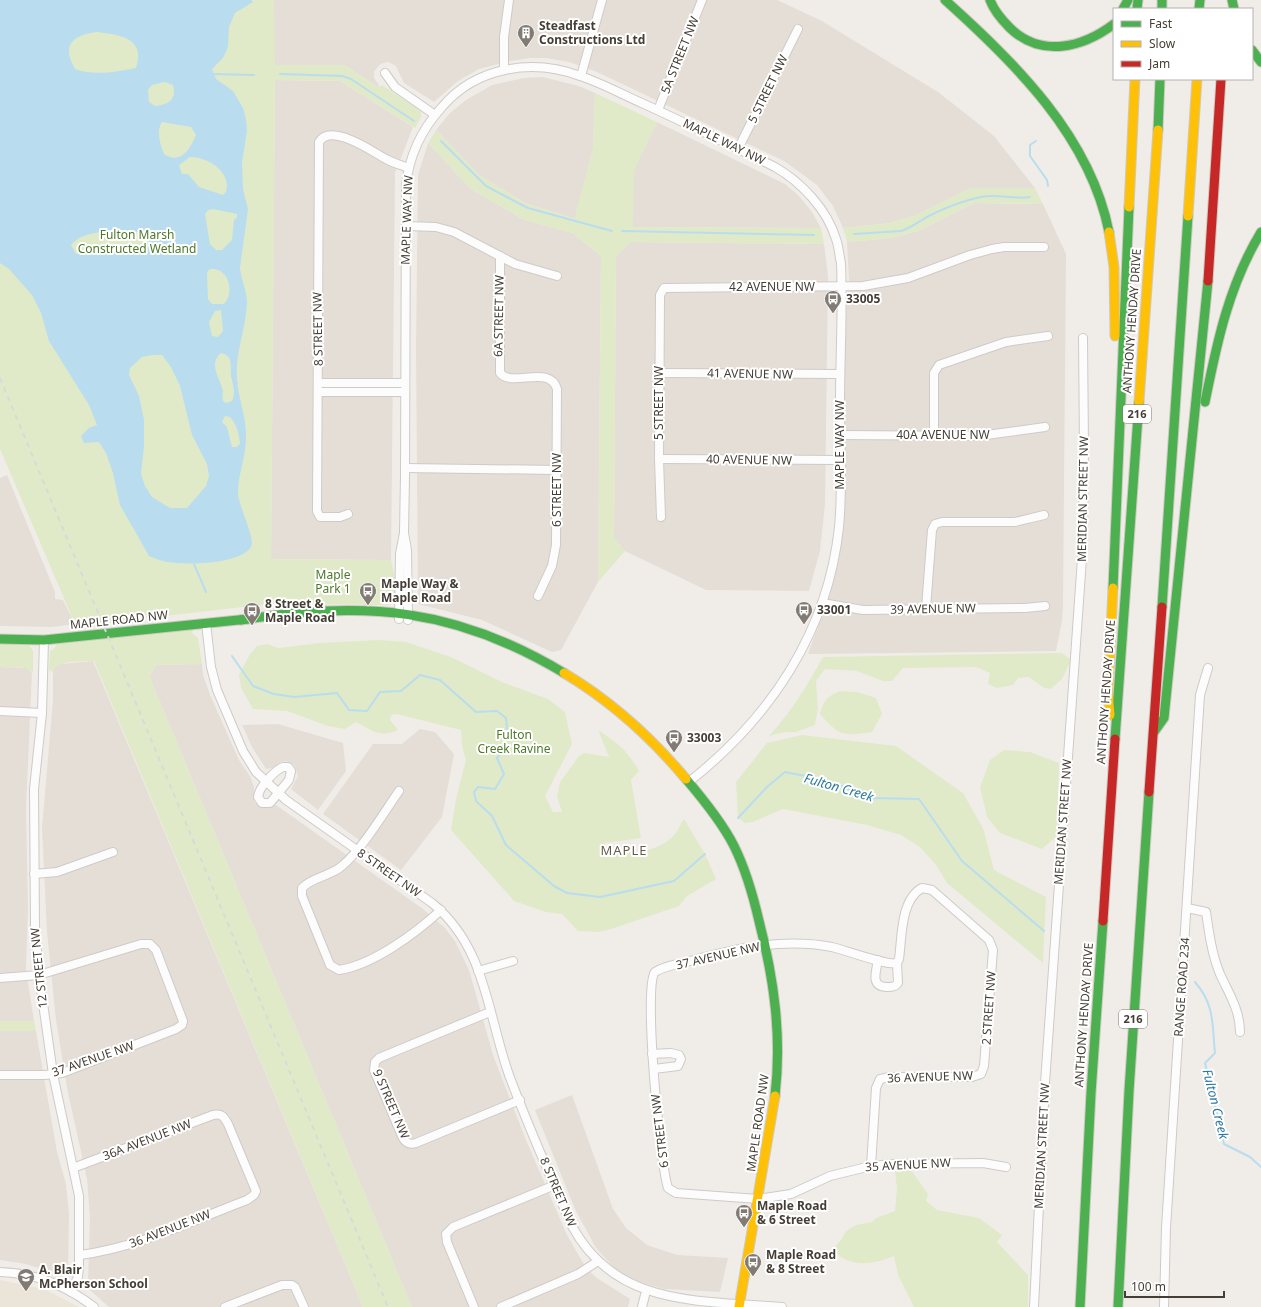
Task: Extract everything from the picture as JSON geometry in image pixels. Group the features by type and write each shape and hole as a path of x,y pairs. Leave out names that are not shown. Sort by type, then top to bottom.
{"main road":[{"path":"945,0 1025,79 1063,127 1085,160 1099,197 1108,227 1113,259 1115,321 1114,460 1117,498"},
{"path":"990,0 1001,19 1016,34 1034,44 1064,48 1076,46 1099,36 1113,25"},
{"path":"1253,51 1261,62"},
{"path":"1114,749 1108,693 1135,80"},
{"name":"ANTHONY HENDAY DRIVE","path":"1080,1307 1090,1093 1160,80"},
{"name":"216","path":"1118,1307 1124,1171 1196,80"},
{"path":"1154,732 1164,718 1191,467 1212,246 1221,80"},
{"path":"1191,467 1223,314 1232,286 1244,259 1261,232"},
{"name":"MAPLE ROAD NW","path":"0,639 44,640 241,620 340,615 404,616 482,634 516,647 556,667 597,693 639,727 690,781 718,822 759,918 766,944 775,1001 778,1060 775,1110 740,1306"}],"street":[{"path":"504,70 504,37 509,0"},
{"path":"581,76 602,0"},
{"name":"5A STREET NW","path":"658,110 702,0"},
{"name":"5 STREET NW","path":"738,149 798,29"},
{"name":"MAPLE WAY NW","path":"404,616 407,540 404,533 406,186 409,168 422,134 435,115 448,100 470,82 504,70 528,66 544,67 581,76 658,110 790,176 808,193 818,206 836,238 841,263 840,460 838,527 833,564 822,603 800,653 772,699 745,731 690,781"},
{"path":"385,73 395,87 435,115"},
{"name":"8 STREET NW","path":"348,514 320,517 317,504 319,392 318,188 320,141 327,136 341,137 386,160 409,168"},
{"path":"406,226 445,229 464,236 520,266 557,276"},
{"name":"42 AVENUE NW","path":"663,289 669,287 842,288 875,285 908,278 970,255 992,249 1044,247"},
{"name":"6A STREET NW","path":"500,256 498,370 501,375 509,378 545,378 553,381"},
{"name":"5 STREET NW","path":"661,517 659,459 660,295 663,289"},
{"path":"934,435 934,373 937,367 942,363 996,344 1048,336"},
{"name":"MERIDIAN STREET NW","path":"1034,1307 1044,1091 1083,544 1083,338"},
{"name":"41 AVENUE NW","path":"660,373 840,374"},
{"name":"6 STREET NW","path":"538,596 552,566 555,552 557,391 553,381"},
{"path":"319,383 404,383"},
{"path":"319,392 404,392"},
{"name":"40A AVENUE NW","path":"840,435 991,435 1045,427"},
{"name":"40 AVENUE NW","path":"659,459 840,460"},
{"path":"405,468 556,470"},
{"path":"926,608 932,530 935,524 942,522 1015,522 1044,515"},
{"name":"39 AVENUE NW","path":"822,603 863,610 926,608 1024,608 1045,606"},
{"name":"8 STREET NW","path":"206,623 211,668 222,703 246,757 266,782 278,793 441,910 462,935 471,950 508,1073 578,1238 595,1263 617,1282 645,1295 665,1300 740,1306 782,1307"},
{"name":"12 STREET NW","path":"44,640 42,713 34,782 34,874 38,975 53,1074 78,1196 80,1255 78,1277 71,1292"},
{"name":"RANGE ROAD 234","path":"1164,1307 1166,1228 1200,695 1208,668"},
{"path":"0,711 42,713"},
{"path":"288,767 291,771 290,777 278,793 270,803 266,804 259,800 259,792 266,782 281,768 288,767"},
{"path":"399,791 356,850 339,869 308,883 302,888 302,896 329,962 332,967 339,970 388,950 417,930 441,910"},
{"path":"34,874 57,872 113,852"},
{"name":"2 STREET NW","path":"897,963 900,956 903,923 908,907 917,892 925,888 932,890 991,942 993,950 987,1030 984,1066 981,1074"},
{"path":"1187,908 1206,912 1212,948 1220,974 1238,1010 1240,1032"},
{"name":"37 AVENUE NW","path":"653,974 658,970 729,950 766,944 796,943 819,945 853,952 890,964 897,963"},
{"name":"37 AVENUE NW","path":"0,1075 62,1073 176,1029 182,1024 182,1015 156,950 151,945 147,944 38,975"},
{"path":"878,960 875,980 877,984 882,987 893,987 898,983 897,963"},
{"path":"478,971 513,961"},
{"name":"6 STREET NW","path":"653,974 651,981 652,1054 667,1185 672,1191"},
{"path":"0,978 38,975"},
{"name":"9 STREET NW","path":"490,1012 382,1057 375,1062 374,1070 402,1136 409,1144 416,1143 520,1100"},
{"path":"652,1054 675,1053 679,1055 681,1059 678,1066 654,1069"},
{"name":"36 AVENUE NW","path":"871,1166 876,1088 880,1079 890,1077 972,1077 981,1074"},
{"name":"36A AVENUE NW","path":"73,1168 220,1114 224,1117 228,1124 254,1186 255,1194"},
{"name":"35 AVENUE NW","path":"672,1191 758,1199 791,1194 830,1176 871,1166 905,1163 983,1163 1006,1167"},
{"path":"474,1307 446,1242 446,1234 453,1227 555,1184"},
{"name":"36 AVENUE NW","path":"80,1255 104,1252 126,1246 247,1200 255,1194"},
{"path":"501,1307 578,1274 595,1263"},
{"path":"0,1272 30,1276 71,1292 94,1307"},
{"path":"225,1307 282,1285 292,1285 297,1290 304,1307"},
{"path":"642,1307 645,1295"}],"shaded area":[{"path":"274,0 777,0 822,21 938,92 994,136 1035,188 971,188 914,216 890,223 843,228 833,206 817,185 784,161 597,72 569,62 546,58 530,58 479,69 458,81 434,102 404,83 396,66 388,62 380,64 374,72 374,78 379,85 378,87 344,65 274,65"},
{"path":"543,77 579,86 595,93 593,149 575,219 525,203 479,175 436,130 450,113 466,100 492,85 524,78"},
{"path":"275,80 340,81 413,127 395,173 391,560 271,559"},
{"path":"657,122 785,184 799,196 812,212 821,228 633,227 633,171"},
{"path":"428,143 471,189 524,220 573,233 601,256 598,582 561,650 552,652 482,620 418,604 416,348 418,175"},
{"path":"974,203 1043,204 1066,254 1063,605 1062,621 1056,651 808,654 822,616 839,559 844,518 845,329 849,280 847,242 891,238 918,231"},
{"path":"631,242 824,244 828,276 825,504 820,551 809,591 706,590 625,551 614,538 616,256"},
{"path":"7,475 55,592 55,599 63,600 75,624 52,627 0,626 0,478"},
{"path":"93,661 363,1307 109,1307 91,1291 88,1283 90,1217 87,1179 67,1088 56,1020 47,932 42,828 53,700 53,672 55,667 61,664"},
{"path":"202,664 203,675 211,697 239,760 250,776 254,787 254,802 261,807 276,805 423,909 445,928 455,941 469,970 493,1055 526,1140 567,1235 586,1268 597,1278 630,1299 628,1307 412,1307 150,678 150,675 156,665"},
{"path":"0,667 27,668 32,673 26,807 28,908 26,969 34,1021 0,1021"},
{"path":"278,724 343,743 346,771 318,810 291,789 298,776 294,765 286,761 281,762 272,768 266,769 252,747 242,725"},
{"path":"420,729 435,732 454,754 442,817 401,870 323,814 373,744 402,744"},
{"path":"0,1031 36,1031 57,1152 66,1184 69,1213 68,1272 64,1276 26,1264 0,1260"},
{"path":"572,1095 613,1209 626,1228 647,1245 677,1255 728,1258 720,1292 664,1289 636,1281 617,1271 596,1248 575,1209 535,1110"},
{"name":"A. Blair McPherson School","path":"0,1280 44,1289 79,1307 0,1307"}],"green space":[{"name":"Fulton Marsh Constructed Wetland","path":"0,0 274,0 275,65 344,65 378,87 382,85 421,111 421,117 415,128 340,81 275,80 271,559 391,560 396,585 396,597 389,605 270,604 113,622 105,625 76,626 0,449"},
{"path":"595,93 657,122 634,171 633,227 821,228 824,244 631,242 616,256 614,537 625,551 598,582 601,256 573,233 524,220 471,189 428,143 436,130 479,175 525,203 574,219 593,149"},
{"path":"971,188 1035,188 1043,204 974,203 918,231 891,238 847,242 843,228 890,223 914,216"},
{"path":"191,629 193,631 192,633 198,638 202,664 156,665 150,675 150,678 412,1307 363,1307 94,661 65,663 55,668 53,672 49,670 50,651 54,649 57,643"},
{"name":"Fulton Creek Ravine","path":"379,640 406,642 451,657 502,682 548,699 565,712 572,744 545,796 553,812 562,812 557,797 560,782 579,756 584,753 609,757 598,730 611,739 626,752 639,771 631,780 641,838 605,843 604,854 631,853 660,846 668,841 677,832 684,819 705,854 716,879 687,896 679,906 599,932 578,931 562,914 546,912 514,901 451,830 456,799 466,760 462,746 461,730 397,714 391,715 390,720 398,730 386,733 372,731 356,722 345,729 328,726 287,711 253,709 241,688 239,675 250,654 257,646 268,644 278,648 320,643"},
{"path":"0,643 29,645 33,651 33,673 27,668 0,667"},
{"path":"1062,653 1071,660 1062,679 1051,689 1044,688 1029,677 1018,678 1013,685 997,688 988,684 990,673 976,667 903,668 892,681 883,681 857,671 825,669 816,681 818,708 815,725 796,732 785,732 769,736 798,698 823,657"},
{"path":"840,691 857,692 876,698 882,714 872,732 854,734 843,733 832,727 820,714 826,700"},
{"path":"802,735 896,746 963,793 983,828 994,870 1046,897 1043,963 947,883 936,865 920,847 901,835 867,825 783,809 753,822 745,823 738,818 736,782 767,743"},
{"path":"1004,750 1030,752 1059,763 1057,836 1042,849 1000,833 987,817 980,787 990,760"},
{"path":"0,1021 34,1021 36,1031 0,1031"},
{"path":"911,1170 928,1194 926,1201 937,1210 979,1218 1002,1235 997,1242 1028,1275 1028,1307 914,1307 898,1275 894,1256 869,1263 862,1263 846,1260 832,1250 841,1240 846,1231 856,1225 872,1222 876,1218 895,1211 897,1188 895,1172"}],"water":[{"name":"Fulton Marsh Constructed Wetland","path":"0,0 251,0 253,2 235,13 229,27 228,47 223,58 212,69 216,79 233,91 243,108 247,131 242,163 243,189 248,209 240,268 247,303 237,369 239,393 246,431 246,445 238,492 252,543 251,547 245,553 224,560 198,563 167,562 149,556 120,505 113,473 106,453 99,442 84,443 81,436 89,428 97,425 89,405 49,341 41,313 32,295 9,269 0,263","holes":["97,32 122,37 128,40 134,44 137,50 138,58 136,68 97,73 75,69 71,61 69,48 72,43 81,36","165,82 173,85 174,94 173,98 168,103 155,106 149,102 148,90 152,85","162,122 191,127 196,135 188,150 180,157 175,158 164,154 160,142 159,129","190,157 211,163 222,172 227,185 226,192 223,195 199,187 188,174 182,174 179,165","213,209 237,214 237,218 234,220 232,240 222,250 216,250 210,244 205,214 208,210","123,230 143,233 148,237 149,242 135,248 110,247 76,254 71,245 76,240 88,235","210,269 217,269 226,276 229,293 224,304 212,304 208,299 207,272","221,310 223,331 218,337 212,336 209,322 215,311","221,353 225,354 230,359 234,391 232,401 226,403 223,401 223,391 215,366 217,357","162,355 171,367 180,386 192,435 207,464 209,476 206,486 187,508 170,508 152,497 145,486 141,474 144,447 144,420 139,396 129,375 130,368 142,357","225,416 230,417 236,426 238,433 240,444 236,447 232,447 227,427 222,422"]}],"waterway":[{"path":"214,74 254,75"},
{"path":"280,74 342,76 351,79 414,121"},
{"path":"441,141 486,186 528,208 612,231"},
{"path":"1036,141 1030,145 1030,156 1047,180 1048,186"},
{"path":"854,234 901,231 942,210 964,201 981,197 1030,197"},
{"path":"622,231 814,235"},
{"name":"Fulton Creek","path":"194,564 206,592"},
{"name":"Fulton Creek","path":"232,656 253,686 274,694 294,697 337,693 349,710 367,711 380,692 401,691 420,675 440,680 476,712 497,711 506,718 506,740 503,749 497,758 504,774 495,789 478,787 474,792 476,801 492,816 506,845 554,886 567,893 600,897 674,881 705,854"},
{"name":"Fulton Creek","path":"738,818 767,787 785,772 825,780 873,798 919,799 962,861 1044,931"},
{"name":"Fulton Creek","path":"1195,982 1206,999 1213,1024 1215,1053 1205,1063 1224,1144 1250,1157 1261,1167"}],"railway":[{"path":"0,378 388,1307"}],"traffic: fast":[{"path":"945,0 1023,76 1067,133 1085,164 1099,197 1109,232"},
{"path":"990,0 998,15 1010,28 1022,37 1035,43 1048,46 1075,44 1089,39 1113,25"},
{"path":"1124,8 1128,0"},
{"path":"1137,8 1138,0"},
{"path":"1162,0 1162,8"},
{"path":"1199,8 1200,0"},
{"path":"1232,0 1234,8"},
{"path":"1253,51 1261,62"},
{"path":"1158,130 1160,80"},
{"path":"1113,588 1129,207"},
{"path":"1162,607 1188,216"},
{"path":"1205,402 1214,358 1232,293 1240,272 1261,232"},
{"path":"1154,732 1164,718 1208,281"},
{"path":"1115,739 1139,402"},
{"path":"241,620 286,614 328,611 369,611 408,615 447,622 485,634 524,651 564,673"},
{"path":"0,639 44,640 248,619"},
{"path":"686,779 712,812 734,846 746,873 752,892 769,964 775,1008 778,1052 775,1096"},
{"path":"1118,1307 1129,1091 1149,792"},
{"path":"1080,1307 1091,1093 1103,921"}],"traffic: slow":[{"path":"1129,207 1135,80"},
{"path":"1188,216 1197,80"},
{"path":"1139,402 1158,130"},
{"path":"1109,232 1114,267 1115,336"},
{"path":"1110,715 1108,693 1113,588"},
{"path":"564,673 598,695 630,721 659,749 686,779"},
{"path":"739,1307 775,1096"}],"traffic: jam":[{"path":"1208,281 1221,80"},
{"path":"1149,792 1162,607"},
{"path":"1103,921 1115,739"}],"place":[{"name":"Steadfast Constructions Ltd","path":"526,48"},
{"name":"33005","path":"833,314"},
{"name":"Maple Way & Maple Road","path":"368,606"},
{"name":"33001","path":"804,625"},
{"name":"8 Street & Maple Road","path":"252,626"},
{"name":"33003","path":"674,753"},
{"name":"Maple Road & 6 Street","path":"744,1228"},
{"name":"Maple Road & 8 Street","path":"753,1277"},
{"name":"A. Blair McPherson School","path":"26,1292"}],"district":[{"name":"MAPLE","path":"624,850"}],"park label":[{"name":"Maple Park 1","path":"333,582"}]}
